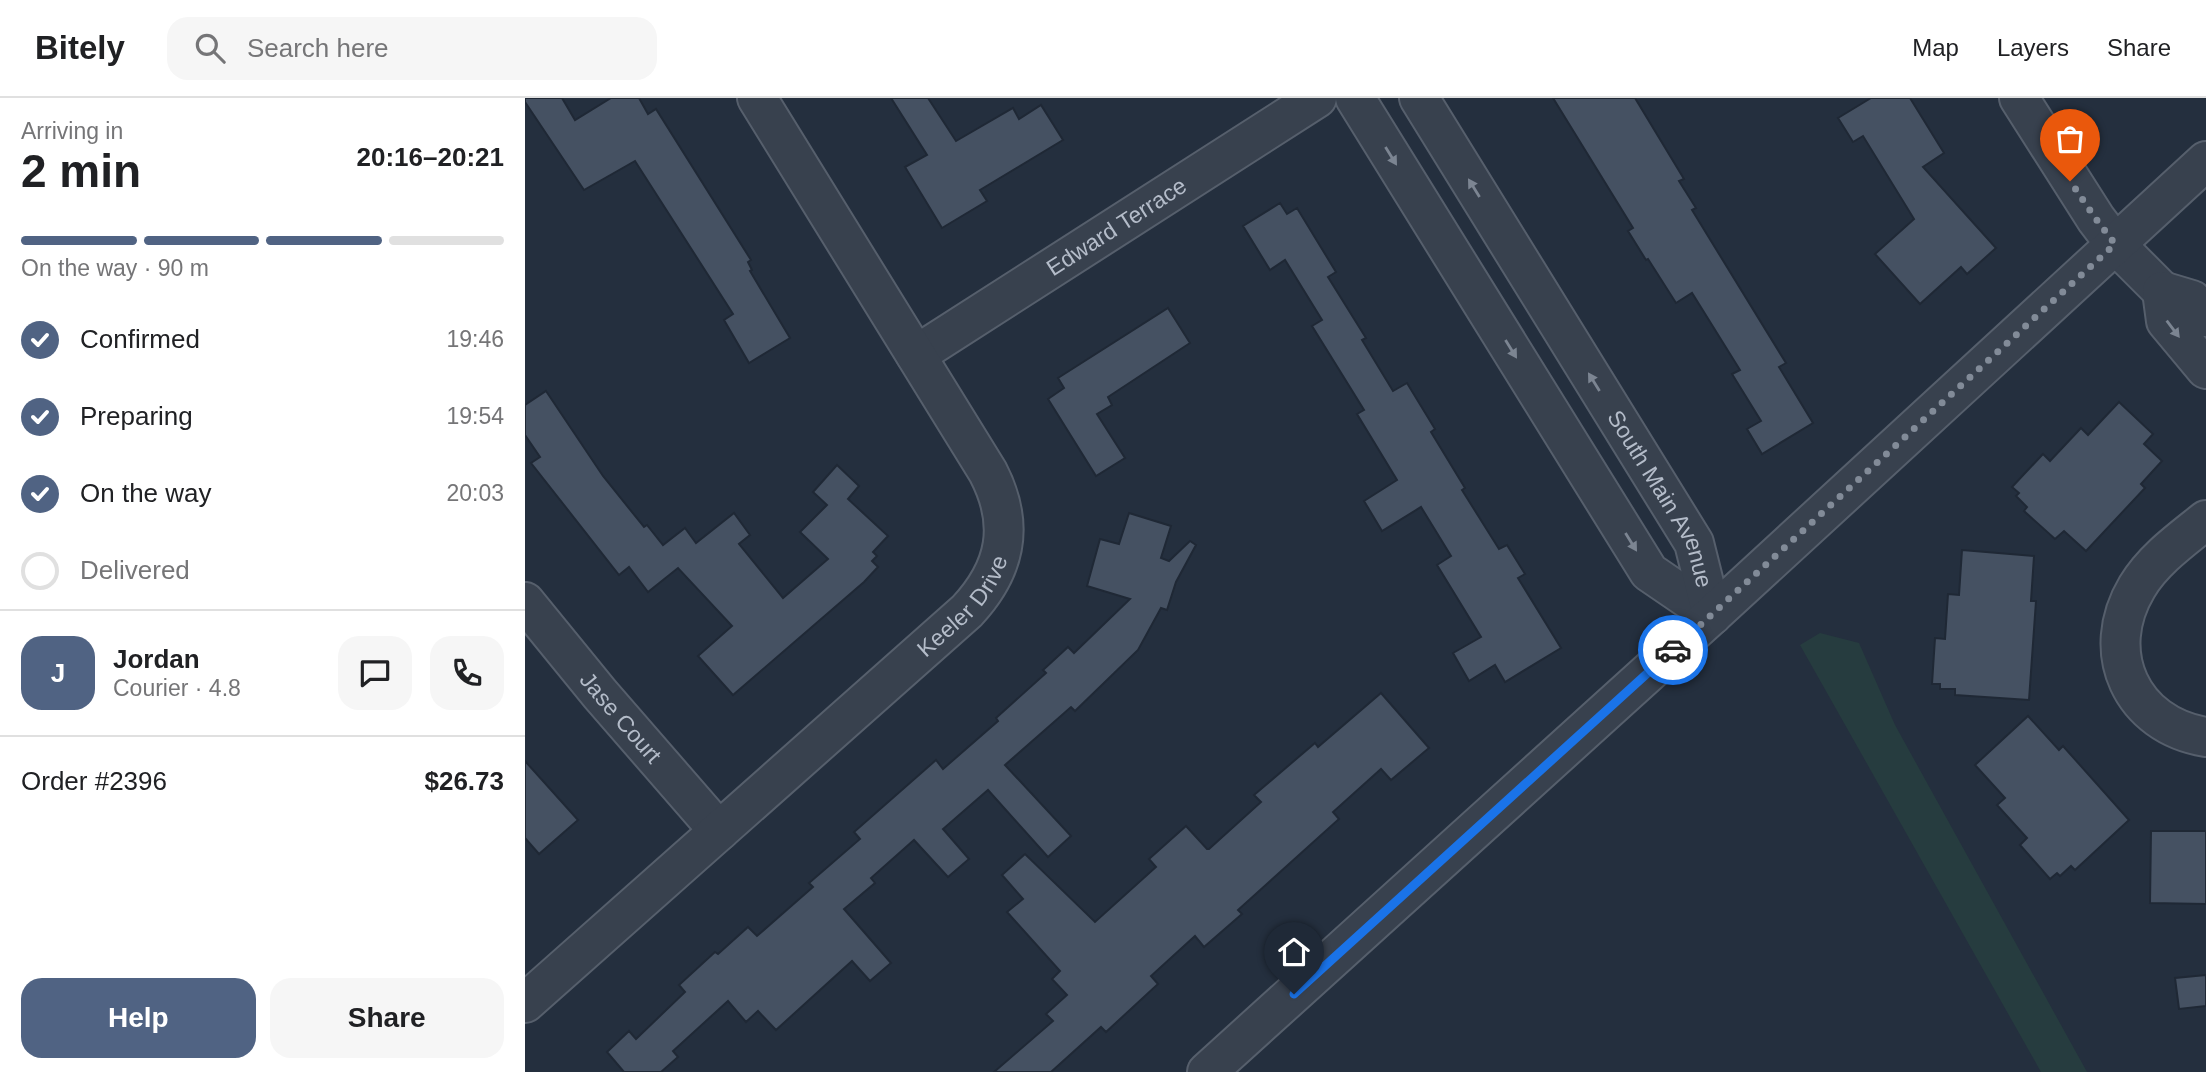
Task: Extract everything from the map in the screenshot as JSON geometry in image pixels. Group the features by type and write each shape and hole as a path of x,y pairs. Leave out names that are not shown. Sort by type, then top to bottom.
{"street":[{"name":"Keeler Drive","path":"525,1003 967,611 987,587 1003,545 1000,500 988,472 757,98"},
{"name":"Edward Terrace","path":"916,355 1317,98"},
{"name":"South Main Avenue","path":"1355,98 1649,572 1712,615"},
{"name":"South Main Avenue","path":"1419,98 1694,544 1712,615"},
{"path":"2019,98 2081,199 2115,244 2162,291 2192,300 2206,317"},
{"path":"1207,1072 1712,615 2206,161"},
{"path":"2162,291 2167,321 2206,369"},
{"path":"2206,520 2168,552 2141,582 2128,603 2119,651 2130,685 2145,708 2172,727 2206,737"},
{"name":"Jase Court","path":"525,602 600,694 719,831"}],"green space":[{"path":"1820,633 1859,643 1895,725 2087,1072 2041,1072 1800,645"}],"building":[{"path":"525,98 562,98 575,120 611,98 639,98 648,114 656,109 751,260 748,262 752,270 750,271 790,338 749,363 724,320 733,314 635,161 584,190 525,102"},
{"path":"891,98 928,98 956,141 1013,108 1019,119 1041,105 1063,140 980,190 987,201 942,228 905,167 927,155"},
{"path":"1553,98 1635,98 1684,179 1679,181 1696,208 1692,210 1786,363 1779,367 1813,423 1762,454 1747,429 1761,421 1732,374 1740,370 1692,293 1676,303 1648,259 1646,260 1628,231 1633,228"},
{"path":"1871,98 1910,98 1944,153 1923,167 1996,248 1967,274 1961,267 1920,304 1875,254 1914,219 1863,136 1853,142 1838,118"},
{"path":"1280,203 1287,214 1297,208 1336,272 1328,277 1366,338 1362,340 1393,391 1407,383 1435,429 1431,432 1465,488 1462,490 1499,549 1507,545 1525,574 1518,578 1561,648 1505,682 1495,665 1469,681 1453,653 1481,637 1437,565 1451,556 1421,507 1382,531 1364,501 1397,480 1357,414 1364,410 1312,326 1322,320 1285,260 1270,270 1243,226"},
{"path":"1168,308 1190,343 1108,397 1112,405 1097,414 1125,458 1096,476 1048,399 1064,388 1058,378"},
{"path":"546,391 603,476 644,527 647,525 663,545 685,528 696,543 734,513 750,535 739,544 783,598 828,559 800,532 827,505 813,492 837,465 859,486 848,499 888,536 873,552 877,556 872,561 878,567 733,695 698,656 732,626 678,568 648,592 629,567 619,575 531,463 540,457 525,435 525,405"},
{"path":"2119,402 2153,434 2144,444 2162,461 2141,484 2145,488 2086,551 2064,531 2055,539 2024,511 2027,507 2016,496 2019,493 2012,487 2043,454 2050,461 2081,428 2088,435"},
{"path":"1129,513 1171,526 1161,558 1169,561 1190,541 1196,545 1176,582 1167,610 1161,608 1138,650 1075,711 1071,707 1005,765 1071,836 1048,857 988,790 943,829 969,859 948,877 914,840 871,878 875,883 844,909 891,963 870,981 852,961 776,1030 758,1011 746,1022 728,1001 673,1051 678,1057 661,1072 624,1072 607,1052 629,1031 636,1039 685,992 679,985 748,927 757,936 813,887 809,883 860,839 854,832 936,760 943,769 998,721 996,718 1046,673 1043,670 1068,647 1074,653 1130,599 1087,586 1100,539 1119,544"},
{"path":"1962,550 2034,556 2031,601 2036,601 2029,700 1955,695 1955,689 1940,689 1940,684 1932,684 1935,638 1945,639 1948,594 1959,595"},
{"path":"1381,693 1429,748 1391,780 1381,769 1333,812 1339,819 1238,910 1242,914 1204,947 1195,936 1151,976 1158,984 1106,1032 1101,1027 1051,1072 994,1072 1053,1021 1046,1014 1067,995 1052,979 1060,971 1007,912 1023,899 1002,875 1025,854 1095,922 1156,867 1149,859 1186,826 1209,849 1261,802 1254,795 1315,743 1318,747"},
{"path":"2028,716 2059,750 2063,746 2129,820 2075,870 2071,866 2060,876 2057,873 2050,879 2020,845 2027,838 1997,805 2005,798 1975,765"},
{"path":"525,761 578,820 539,854 525,838"},
{"path":"2151,831 2206,831 2206,904 2150,903"},
{"path":"2206,975 2206,1006 2179,1009 2175,978"}],"way so far":[{"path":"1673,650 2115,244 2070,181"}],"route":[{"path":"1294,994 1673,650"}]}
